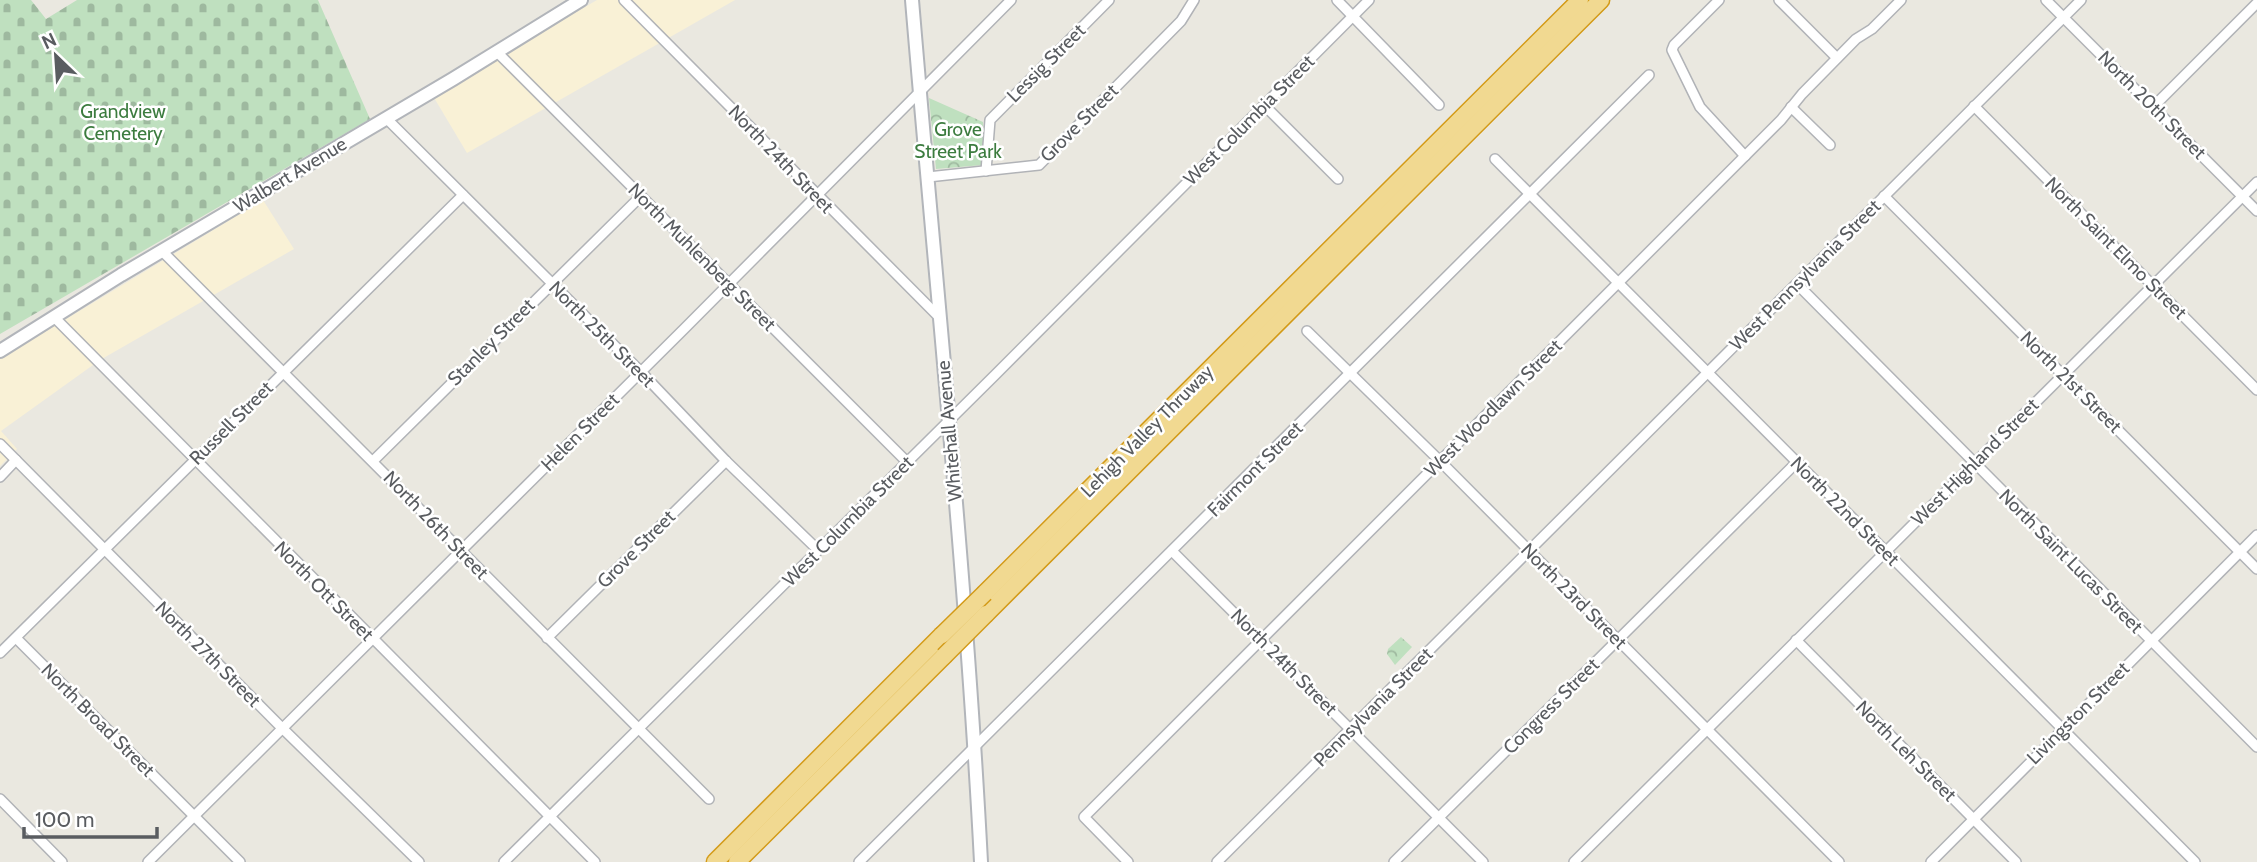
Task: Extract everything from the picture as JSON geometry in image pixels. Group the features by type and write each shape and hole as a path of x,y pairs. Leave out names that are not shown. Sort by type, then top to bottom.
{"highway":[{"name":"Lehigh Valley Thruway","path":"715,862 1580,0"},
{"name":"Lehigh Valley Thruway","path":"737,862 1601,0"}],"street":[{"name":"North 24th Street","path":"624,0 940,318"},
{"name":"Whitehall Avenue","path":"912,0 975,745 981,862"},
{"name":"Helen Street","path":"148,862 1011,0"},
{"name":"Lessig Street","path":"986,171 990,120 1109,0"},
{"name":"Grove Street","path":"928,177 1039,165 1181,21 1194,0"},
{"path":"1337,0 1439,105"},
{"name":"West Columbia Street","path":"504,862 1369,0"},
{"path":"1719,0 1672,50 1700,107 1745,156"},
{"path":"1779,0 1838,58"},
{"name":"West Woodlawn Street","path":"1128,862 1084,817 1781,120 1856,39 1872,29 1901,0"},
{"name":"North 20th Street","path":"2046,0 2257,211"},
{"name":"West Pennsylvania Street","path":"1529,551 2081,0"},
{"name":"Walbert Avenue","path":"0,351 162,251 497,52 575,1"},
{"path":"2153,107 2257,3"},
{"name":"North Muhlenberg Street","path":"497,52 907,462"},
{"name":"Fairmont Street","path":"859,862 1649,75"},
{"path":"1264,106 1338,179"},
{"name":"North Saint Elmo Street","path":"1974,106 2257,390"},
{"path":"1791,107 1830,145"},
{"name":"North 25th Street","path":"386,118 641,372 726,461 818,550"},
{"name":"North 22nd Street","path":"1495,159 2195,862"},
{"name":"West Highland Street","path":"1574,862 2257,182"},
{"name":"Russell Street","path":"0,653 463,195"},
{"name":"Stanley Street","path":"373,461 641,196"},
{"name":"North 21st Street","path":"1884,196 2257,569"},
{"name":"North 26th Street","path":"162,251 709,799"},
{"name":"North Saint Lucas Street","path":"1797,284 2257,747"},
{"name":"North Ott Street","path":"55,318 595,862"},
{"name":"North 23rd Street","path":"1307,331 1839,862"},
{"name":"North 27th Street","path":"0,444 419,862"},
{"path":"0,477 16,460"},
{"name":"Grove Street","path":"547,638 726,461"},
{"name":"Congress Street","path":"1394,862 1797,462"},
{"name":"Livingston Street","path":"1931,862 2257,535"},
{"name":"North 24th Street","path":"1172,551 1483,862"},
{"name":"Pennsylvania Street","path":"1217,862 1529,551"},
{"name":"North Broad Street","path":"16,638 240,862"},
{"name":"North Leh Street","path":"1796,640 2016,862"},
{"path":"0,799 62,862"}],"shaded area":[{"path":"597,0 735,0 467,153 433,96"},
{"path":"263,200 294,249 100,360 1,431 17,449 0,466 0,359"}],"green space":[{"name":"Grandview Cemetery","path":"0,0 31,0 46,19 77,0 318,0 370,119 0,334"},
{"name":"Grove Street Park","path":"929,98 983,122 983,165 936,169"},
{"path":"1401,637 1412,647 1395,665 1387,654 1388,649"}]}
